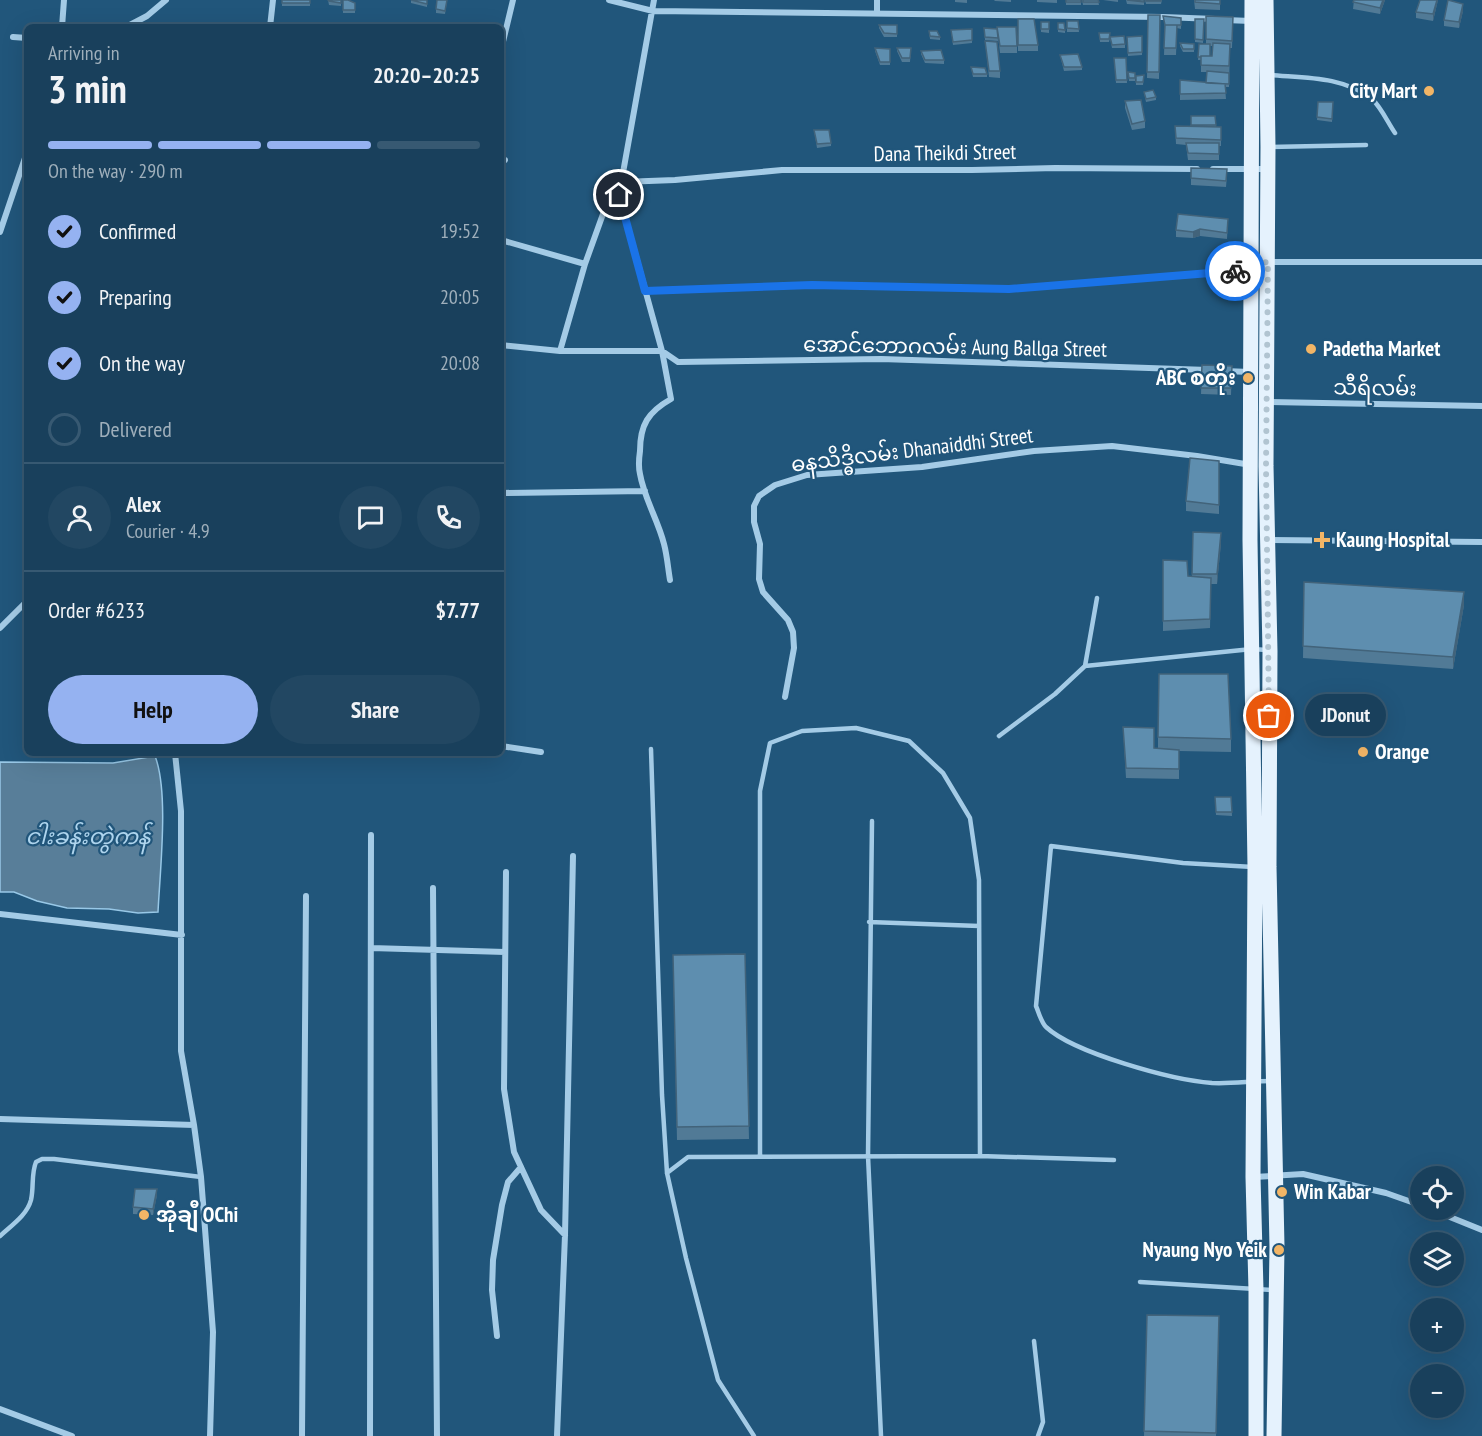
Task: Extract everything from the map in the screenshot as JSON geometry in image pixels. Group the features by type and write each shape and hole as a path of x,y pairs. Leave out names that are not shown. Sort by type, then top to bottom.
{"main road":[{"path":"1252,0 1259,21 1259,75 1251,147 1250,270 1255,867 1253,1177 1256,1436"},
{"path":"1259,21 1266,0"},
{"path":"1259,75 1268,147 1266,466 1270,651 1269,867 1276,1175 1274,1436"}],"street":[{"path":"62,24 64,0"},
{"path":"132,24 147,16 166,0"},
{"path":"270,24 273,0"},
{"path":"504,38 513,0"},
{"path":"609,0 653,11 1163,17 1259,21"},
{"path":"560,351 585,264 603,214 619,195 654,0"},
{"path":"877,0 877,13"},
{"path":"13,37 24,38"},
{"path":"0,232 24,161"},
{"name":"Dana Theikdi Street","path":"622,182 675,180 782,170 1268,169"},
{"path":"619,195 662,351 671,399 660,405 645,422 641,431 639,473 664,544 670,580"},
{"path":"504,241 585,264"},
{"path":"645,291 812,285 1009,289 1250,270 1268,261 1482,262"},
{"path":"504,345 560,351 662,351"},
{"name":"အောင်ဘောဂလမ်း Aung Ballga Street","path":"662,351 678,362 881,359 1251,372"},
{"name":"သီရိလမ်း","path":"1268,402 1482,406"},
{"name":"ဓနသိဒ္ဓိလမ်း Dhanaiddhi Street","path":"785,697 794,648 793,632 788,620 763,592 759,579 760,544 754,522 754,506 759,495 775,485 807,475 922,467 1034,451 1113,446 1251,465"},
{"path":"504,493 645,491"},
{"path":"1268,540 1482,542"},
{"path":"0,628 24,604"},
{"path":"504,746 541,752"},
{"path":"176,756 181,811 182,1051 201,1177 213,1332 210,1436"},
{"path":"370,1436 371,835"},
{"path":"557,1436 565,1235 573,856"},
{"path":"506,872 504,1089 514,1152 541,1210 565,1235"},
{"path":"433,888 437,1436"},
{"path":"302,1436 306,896"},
{"path":"0,914 182,935"},
{"path":"371,948 505,952"},
{"path":"0,1119 194,1125"},
{"path":"497,1336 492,1290 493,1260 508,1182 521,1167"},
{"path":"1253,1177 1303,1174 1386,1192 1410,1201"},
{"path":"1457,1220 1482,1230"},
{"path":"0,1409 72,1436"}],"lane":[{"path":"1259,75 1326,79 1352,86 1373,100 1395,134"},
{"path":"1251,147 1366,145"},
{"path":"999,736 1055,694 1085,666 1097,598"},
{"path":"1085,666 1252,649 1270,651"},
{"path":"760,1156 760,791 770,743 802,731 856,728 909,741 943,773 970,818 979,880 980,1156"},
{"path":"651,749 662,1095 667,1173 686,1258 718,1380 754,1436"},
{"path":"872,821 868,1156 881,1436"},
{"path":"1255,867 1183,863 1051,846 1036,1006 1044,1025 1062,1039 1099,1055 1155,1072 1211,1083 1274,1082"},
{"path":"869,922 979,926"},
{"path":"667,1173 688,1157 980,1156 1114,1160"},
{"path":"0,1236 26,1211 31,1200 33,1169 36,1162 42,1159 201,1177"},
{"path":"1140,1282 1276,1291"},
{"path":"1034,1341 1043,1422 1038,1436"}],"water":[{"name":"ငါးခန်းတွဲကန်","path":"155,756 162,790 163,810 158,912 138,913 109,909 67,908 37,901 14,892 0,892 0,762 113,763"}],"building":[{"path":"282,0 310,0 310,3 282,3"},
{"path":"341,0 341,3 329,1"},
{"path":"343,0 355,3 355,10 343,10"},
{"path":"411,0 427,0 427,4"},
{"path":"437,0 447,0 445,11 436,9"},
{"path":"1066,0 1081,0 1081,2 1066,2"},
{"path":"1083,0 1098,0 1099,2 1083,2"},
{"path":"1195,0 1220,0 1220,4 1195,2"},
{"path":"1354,0 1383,0 1380,8 1353,2"},
{"path":"1420,0 1437,0 1433,14 1416,12"},
{"path":"1448,0 1463,4 1459,22 1444,20"},
{"path":"1148,15 1160,15 1159,72 1147,72"},
{"path":"1163,16 1181,18 1181,25 1165,25"},
{"path":"1206,16 1233,17 1232,41 1206,39"},
{"path":"1018,19 1034,19 1038,45 1018,45"},
{"path":"1195,19 1204,19 1203,40 1195,39"},
{"path":"1067,21 1078,21 1079,29 1067,28"},
{"path":"1041,22 1049,22 1049,29 1041,29"},
{"path":"1058,23 1064,23 1065,30 1058,29"},
{"path":"879,25 897,25 897,34 884,33"},
{"path":"1165,25 1177,25 1176,48 1164,48"},
{"path":"997,27 1016,27 1017,46 1000,46"},
{"path":"984,28 997,29 998,38 985,37"},
{"path":"972,29 972,40 953,42 951,30"},
{"path":"929,31 937,31 940,37 930,36"},
{"path":"1099,33 1110,33 1109,39 1100,39"},
{"path":"1124,36 1125,44 1112,45 1110,37"},
{"path":"1142,36 1142,52 1128,53 1127,37"},
{"path":"985,41 997,42 1000,71 989,71"},
{"path":"1180,43 1194,44 1194,49 1183,49"},
{"path":"1213,43 1230,44 1229,66 1201,65 1201,56 1212,56"},
{"path":"1199,44 1210,44 1210,56 1198,57"},
{"path":"875,48 890,49 890,62 880,62"},
{"path":"897,48 911,48 910,58 902,58"},
{"path":"941,50 944,60 925,60 921,51"},
{"path":"1078,54 1082,67 1064,67 1060,55"},
{"path":"1114,58 1126,58 1127,80 1116,80"},
{"path":"971,67 985,68 987,74 973,74"},
{"path":"1207,71 1229,73 1229,84 1206,83"},
{"path":"1128,72 1135,73 1135,78 1129,78"},
{"path":"1144,75 1143,82 1136,82 1136,76"},
{"path":"1180,80 1225,84 1226,93 1180,94"},
{"path":"1153,90 1156,97 1146,99 1144,92"},
{"path":"1141,100 1145,121 1132,124 1125,101"},
{"path":"1318,102 1333,102 1332,119 1317,117"},
{"path":"1191,116 1215,116 1216,125 1191,125"},
{"path":"1175,126 1221,127 1221,140 1176,138"},
{"path":"814,130 829,130 831,143 817,144"},
{"path":"1186,143 1219,143 1219,154 1188,153"},
{"path":"1191,168 1227,169 1226,181 1191,178"},
{"path":"1178,214 1228,219 1227,233 1200,229 1193,232 1176,230"},
{"path":"1202,365 1232,366 1231,388 1201,388"},
{"path":"1190,458 1219,461 1219,505 1186,501"},
{"path":"1193,532 1221,533 1217,574 1192,574"},
{"path":"1163,560 1187,561 1188,576 1211,578 1210,619 1163,621"},
{"path":"1304,582 1464,592 1453,657 1303,646"},
{"path":"1159,674 1228,674 1231,739 1158,737"},
{"path":"1123,727 1154,728 1154,748 1179,750 1179,769 1126,768"},
{"path":"1215,797 1231,797 1232,812 1216,812"},
{"path":"745,954 749,1126 677,1127 673,955"},
{"path":"135,1189 157,1189 153,1209 133,1207"},
{"path":"1147,1315 1219,1316 1216,1433 1144,1431"}],"way so far":[{"path":"1235,271 1250,270 1268,261 1266,466 1269,716"}],"place":[{"name":"City Mart","path":"1429,91"},
{"name":"Padetha Market","path":"1311,349"},
{"name":"ABC စတိုး","path":"1248,378"},
{"name":"Kaung Hospital","path":"1322,540"},
{"name":"JDonut","path":"1269,716"},
{"name":"Orange","path":"1363,752"},
{"name":"Win Kabar","path":"1282,1192"},
{"name":"အိုချီ OChi","path":"144,1215"},
{"name":"Nyaung Nyo Yeik","path":"1279,1250"}],"route":[{"path":"619,195 645,291 812,285 1009,289 1235,271"}]}
